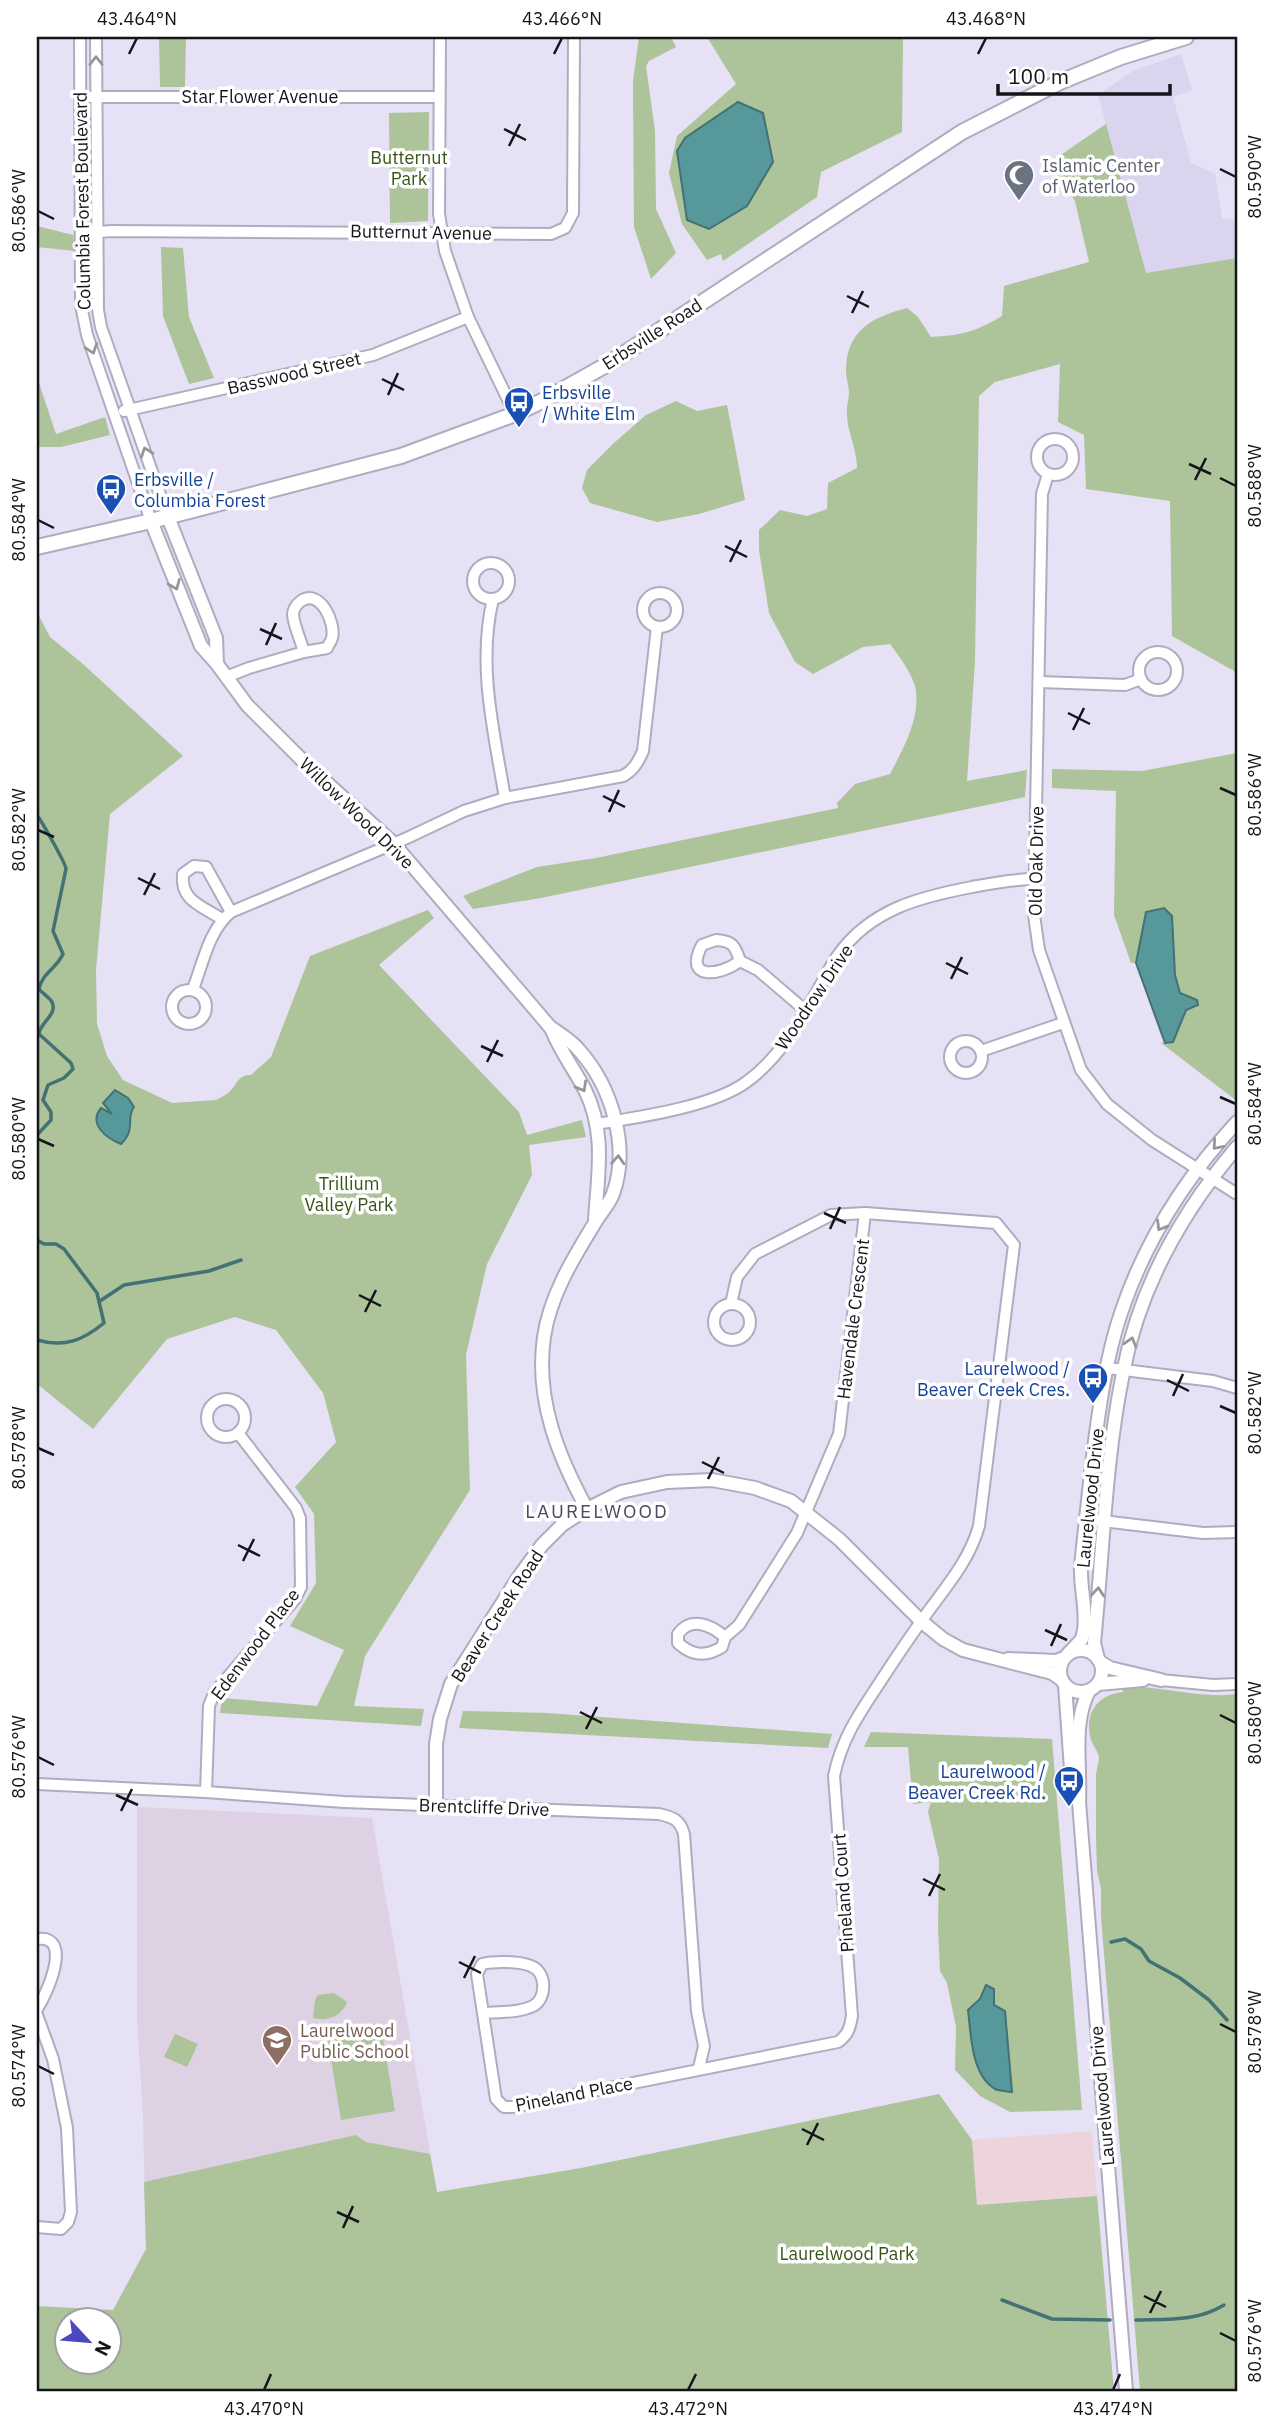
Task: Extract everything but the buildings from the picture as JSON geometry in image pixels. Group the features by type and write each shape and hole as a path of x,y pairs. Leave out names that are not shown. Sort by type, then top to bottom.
{"main road":[{"name":"Erbsville Road","path":"37,547 168,517 401,456 516,414 608,365 962,132 1060,82 1121,57 1186,37"}],"street":[{"name":"Columbia Forest Boulevard","path":"80,37 83,233 81,304 87,335 151,521"},
{"name":"Columbia Forest Boulevard","path":"96,37 98,310 101,327 168,517"},
{"path":"440,37 441,232 448,263 468,317 516,414"},
{"name":"Butternut Avenue","path":"83,233 551,234 565,228 573,212 574,37"},
{"name":"Star Flower Avenue","path":"80,98 439,97"},
{"name":"Basswood Street","path":"115,413 373,355 468,317"},
{"name":"Old Oak Drive","path":"1048,474 1042,494 1034,915 1039,950 1081,1070 1107,1104 1152,1140 1237,1194"},
{"name":"Willow Wood Drive","path":"168,517 216,638 217,664"},
{"name":"Willow Wood Drive","path":"151,521 201,646 247,705 393,844 551,1027 578,1049 597,1074 615,1121 619,1162 617,1173 612,1195 561,1283 551,1307 544,1337 542,1372 544,1399 552,1430 566,1471 587,1509"},
{"path":"226,677 304,652 327,648 332,639 332,628 324,606 315,598 305,598 296,605 293,614 304,652"},
{"path":"493,598 489,616 488,679 495,743 505,798"},
{"path":"193,989 214,932 227,915 464,811 505,798 623,776 637,764 643,751 657,627"},
{"path":"1040,682 1125,685 1141,679"},
{"path":"194,866 206,867 227,915 186,895 182,888 183,874 194,866"},
{"name":"Woodrow Drive","path":"597,1124 717,1099 744,1084 765,1067 787,1042 837,956 864,929 891,910 930,895 1018,878 1035,879"},
{"path":"740,961 758,970 806,1011"},
{"path":"981,1051 1063,1023"},
{"name":"Willow Wood Drive","path":"551,1027 559,1049 585,1090 597,1124 600,1170 595,1223"},
{"name":"Laurelwood Drive","path":"1066,1656 1082,1639 1085,1620 1081,1581 1086,1519 1100,1407 1122,1310 1157,1232 1197,1168 1237,1122"},
{"name":"Laurelwood Drive","path":"1099,1660 1094,1643 1104,1520 1123,1371 1141,1310 1164,1256 1187,1215 1237,1147"},
{"path":"731,1304 737,1277 755,1254 831,1215 866,1213"},
{"name":"Havendale Crescent","path":"724,1637 739,1625 797,1533 839,1434 866,1213 996,1223 1014,1245 979,1525 966,1559 921,1621"},
{"path":"1108,1368 1213,1381 1237,1388"},
{"name":"Edenwood Place","path":"206,1791 209,1706 214,1693 295,1599 301,1587 300,1518 296,1508 239,1433"},
{"name":"Beaver Creek Road","path":"436,1805 436,1744 440,1719 451,1684 518,1578 542,1545 562,1525 621,1492 667,1482 712,1480 755,1488 791,1501 839,1539 921,1621 943,1639 963,1650 1052,1673 1063,1683"},
{"path":"1086,1519 1203,1533 1237,1532"},
{"name":"Pineland Court","path":"699,2068 838,2042 850,2028 852,2016 834,1776 850,1728 921,1621"},
{"path":"1161,1680 1110,1668 1088,1651 1081,1650 1066,1656 1060,1669 1063,1683 1076,1692 1110,1681 1161,1680 1226,1686 1237,1684"},
{"name":"Beaver Creek Road","path":"1004,1659 1056,1661 1066,1656"},
{"path":"1094,1687 1102,1673 1099,1660"},
{"name":"Laurelwood Drive","path":"1063,1683 1072,1783 1079,1801"},
{"name":"Laurelwood Drive","path":"1094,1687 1082,1705 1079,1722 1079,1801 1126,2391"},
{"name":"Brentcliffe Drive","path":"37,1784 206,1791 344,1802 659,1814 673,1817 681,1824 697,2011 704,2046 699,2068"},
{"path":"37,1939 47,1939 54,1944 58,1953 44,1999 37,2009"},
{"name":"Pineland Place","path":"483,2014 530,2008 539,2002 543,1994 543,1982 538,1970 530,1965 490,1962 482,1964 477,1975 496,2099 504,2107 699,2068"},
{"path":"37,2014 53,2059 67,2128 71,2212 68,2222 61,2228 37,2227"}],"shaded area":[{"path":"1181,54 1192,90 1173,97 1191,163 1215,174 1222,218 1237,220 1237,258 1146,273 1098,95 1133,71"},
{"path":"738,102 763,113 773,162 747,206 709,229 687,220 677,151 685,138"},
{"path":"1164,908 1172,916 1175,975 1180,993 1197,1000 1198,1005 1186,1010 1173,1042 1165,1043 1136,963 1146,912"},
{"path":"115,1090 128,1098 134,1107 130,1116 129,1133 121,1144 100,1130 97,1120 101,1108 112,1114 103,1103"},
{"name":"Laurelwood Public School","path":"137,1807 372,1818 437,2192 146,2249 143,2116 137,2019"},
{"path":"986,1985 994,1989 994,2005 1005,2011 1012,2092 997,2090 987,2083 974,2053 968,2010 980,1999"},
{"path":"1092,2131 1097,2196 977,2205 972,2140"}],"green space":[{"path":"159,37 186,37 185,87 160,87"},
{"path":"639,37 671,37 676,47 649,61 646,66 655,131 656,209 676,253 651,279 634,227 633,81"},
{"path":"707,37 903,37 902,132 821,172 817,197 723,261 721,254 707,260 682,224 669,173 677,136 736,84","holes":["763,113 773,162 747,206"]},
{"name":"Butternut Park","path":"429,112 428,221 390,223 389,113"},
{"path":"1106,124 1146,273 1237,258 1237,680 1234,671 1172,636 1170,501 1086,489 1084,435 1058,422 1060,364 995,382 979,396 975,661 967,781 1027,770 1025,797 541,898 473,909 463,896 537,867 596,858 838,808 837,803 855,784 890,774 914,720 916,697 911,675 890,644 863,647 813,674 795,662 769,613 759,550 759,530 780,510 807,516 827,509 828,483 857,468 847,421 849,393 846,371 851,345 856,335 864,328 883,316 907,308 918,317 931,337 968,332 1002,316 1004,286 1089,262 1075,201 1049,163"},
{"path":"37,226 73,235 75,251 37,247"},
{"path":"161,247 183,248 189,317 214,378 189,384 163,316"},
{"path":"37,377 56,434 105,417 110,435 61,447 37,447"},
{"path":"676,401 697,411 727,405 745,500 699,514 657,522 590,503 582,488 587,470 646,415"},
{"name":"Trillium Valley Park","path":"37,612 50,637 183,756 110,814 96,970 97,1024 107,1056 123,1080 172,1103 216,1100 223,1097 242,1077 251,1075 271,1057 310,956 428,910 434,918 379,965 519,1112 527,1135 582,1120 586,1137 529,1145 532,1175 487,1264 466,1355 470,1490 365,1656 354,1706 424,1709 421,1726 220,1713 222,1698 317,1706 344,1650 290,1626 316,1583 314,1514 295,1487 336,1442 323,1393 276,1330 235,1317 167,1339 93,1429 37,1384"},
{"path":"1237,753 1237,1101 1161,1043 1173,1041 1186,1010 1175,975 1146,913 1136,963 1131,963 1114,915 1116,791 1052,788 1052,769 1142,771"},
{"path":"1123,1686 1210,1695 1237,1694 1237,2391 1140,2391 1101,1917 1101,1889 1097,1870 1096,1774 1099,1757 1089,1727 1096,1706 1107,1696 1123,1692"},
{"path":"463,1711 547,1713 832,1734 828,1748 459,1728"},
{"path":"871,1732 1052,1739 1082,2110 1010,2112 980,2096 955,2070 956,2027 947,1983 940,1971 939,1859 928,1812 931,1802 913,1804 908,1747 864,1747","holes":["980,1999 1005,2011 1012,2092 968,2011"]},
{"path":"334,1993 347,2002 342,2011 329,2018 313,2018 318,1995"},
{"path":"381,2026 395,2111 341,2120 327,2035"},
{"path":"175,2034 198,2044 187,2067 164,2057"},
{"name":"Laurelwood Park","path":"939,2094 972,2140 977,2205 1097,2196 1114,2391 37,2391 37,2306 52,2307 52,2376 122,2376 122,2306 115,2306 146,2249 144,2182 356,2135 366,2142 430,2154 437,2192 581,2168"}],"waterway":[{"path":"37,815 66,869 53,931 63,954 46,975 39,989 51,1000 53,1007 39,1034 71,1063 73,1069 64,1078 48,1085 43,1100 51,1112 51,1120 37,1135"},
{"path":"37,1240 44,1244 56,1244 64,1249 97,1293 104,1323 73,1341 56,1343 37,1340"},
{"path":"100,1301 124,1285 209,1271 241,1260"},
{"path":"1111,1942 1125,1939 1141,1949 1149,1961 1180,1978 1209,2000 1227,2020"},
{"path":"1002,2300 1052,2319 1110,2320"},
{"path":"1136,2320 1192,2317 1224,2305"}],"place":[{"name":"Islamic Center of Waterloo","path":"1019,202"},
{"name":"Erbsville / White Elm","path":"519,429"},
{"name":"Erbsville / Columbia Forest","path":"111,516"},
{"name":"Laurelwood / Beaver Creek Cres.","path":"1093,1405"},
{"name":"Laurelwood / Beaver Creek Rd.","path":"1069,1808"},
{"name":"Laurelwood Public School","path":"277,2067"}],"district":[{"name":"LAURELWOOD","path":"597,1511"}]}
